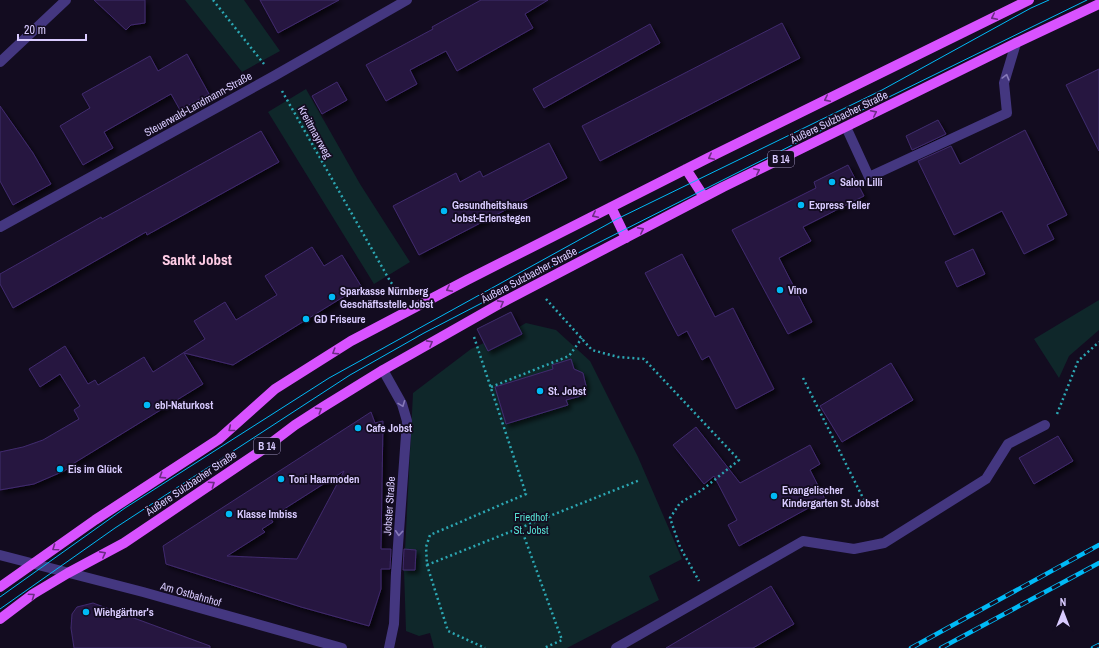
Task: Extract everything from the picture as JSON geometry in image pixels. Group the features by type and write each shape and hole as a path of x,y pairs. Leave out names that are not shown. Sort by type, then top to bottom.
{"main road":[{"name":"Äußere Sulzbacher Straße","path":"0,587 218,439 275,390 345,346 400,315 686,169 1029,0"},
{"name":"Äußere Sulzbacher Straße","path":"0,618 33,594 68,573 116,548 262,450 295,425 382,370 467,322 704,197 1016,43 1099,4"},
{"path":"686,169 704,197"},
{"path":"611,207 626,238"}],"street":[{"path":"0,62 66,0"},
{"name":"Steuerwald-Landmann-Straße","path":"0,227 274,76 407,0"},
{"path":"846,127 869,177 1007,113 1004,83 1016,43"},
{"name":"Jobster Straße","path":"382,370 402,404 407,421 394,624 389,648"},
{"path":"616,648 707,594 803,541 854,549 884,542 986,479 1008,444 1045,425"},
{"name":"Am Ostbahnhof","path":"0,555 342,648"}],"path":[{"name":"Kreittmayrweg","path":"213,0 274,76 390,281"},
{"path":"533,286 592,350 618,357 644,359 739,460 702,490 680,503 670,518 680,547 707,594"},
{"path":"467,322 478,346 526,494 430,535 426,547 427,565 448,631 485,648"},
{"path":"491,387 569,356 582,338"},
{"path":"1045,425 1053,420 1057,414 1078,361 1099,342"},
{"path":"803,378 867,506"},
{"path":"427,565 640,480"},
{"path":"521,528 562,640 544,648"}],"green space":[{"path":"185,0 244,0 280,51 242,72"},
{"path":"306,89 360,184 410,262 374,284 268,112"},
{"path":"1099,300 1099,330 1069,356 1059,378 1034,339"},
{"name":"Friedhof St. Jobst","path":"526,323 556,330 590,361 638,457 682,559 649,576 659,600 567,648 434,648 430,633 419,636 406,631 404,570 413,393 471,349 484,343 488,351 522,334 519,327"}],"building":[{"path":"94,0 145,0 145,23 131,25 126,30"},
{"path":"260,0 339,0 278,33"},
{"path":"481,0 548,0 525,14 533,28 457,71 446,51 410,70 417,84 386,101 366,65 433,29 432,27"},
{"path":"782,23 800,58 600,161 582,126"},
{"path":"650,24 660,43 544,108 533,89"},
{"path":"187,54 209,94 180,110 171,94 104,132 113,148 83,165 60,126 90,108 82,94 150,56 158,71"},
{"path":"1099,69 1099,151 1066,85"},
{"path":"337,82 347,100 322,114 312,96"},
{"path":"0,106 33,153 51,184 13,205 0,181"},
{"path":"938,120 946,134 912,150 906,136"},
{"path":"1025,130 1067,215 1047,225 1054,239 1024,254 1002,211 954,235 918,161 951,146 960,164"},
{"path":"261,131 279,162 147,235 146,232 13,308 0,284 0,274 101,217 102,219"},
{"path":"549,143 567,178 419,255 393,206 456,173 460,182 480,171 483,177"},
{"name":"Vino","path":"848,165 864,196 803,227 811,241 779,258 812,322 788,334 732,230 816,188 814,182"},
{"path":"312,247 324,266 342,255 361,286 233,365 184,353 203,384 71,465 72,466 64,471 34,484 0,490 0,452 23,447 43,440 79,419 74,410 80,406 60,374 40,387 29,369 65,346 88,384 95,380 98,385 144,357 153,372 205,339 194,321 225,302 236,320 277,295 265,276"},
{"path":"973,249 985,274 957,287 945,262"},
{"path":"682,254 715,317 733,308 774,389 736,409 709,356 702,360 687,331 678,336 645,273"},
{"path":"511,312 522,334 488,351 477,329"},
{"name":"St. Jobst","path":"571,359 574,369 583,373 586,386 581,396 566,400 568,405 506,424 495,387 553,369 552,365"},
{"path":"891,363 913,400 842,442 820,406"},
{"path":"371,412 375,423 383,421 381,549 391,549 390,569 381,569 381,589 369,626 301,607 166,564 163,546","holes":["344,471 297,559 227,556 265,532 262,529 273,522 270,518"]},
{"name":"Evangelischer Kindergarten St. Jobst","path":"696,427 740,483 810,445 820,464 810,470 825,499 739,546 728,525 737,520 714,476 704,484 673,445"},
{"path":"1058,436 1073,461 1034,484 1019,458"},
{"path":"404,549 416,550 415,570 403,570"},
{"path":"771,586 794,624 753,648 666,648"},
{"path":"93,603 210,646 210,648 74,648 71,628 72,614 77,607"}],"tram line":[{"path":"0,597 125,508 329,378 617,219 882,90 1031,8 1049,0"},
{"path":"0,609 115,528 350,375 424,333 584,250 842,120 1087,0"}],"railway":[{"path":"911,648 1099,545"},
{"path":"941,648 1099,563"},
{"path":"1093,648 1099,645"}],"place":[{"name":"Salon Lilli","path":"832,182"},
{"name":"Express Teller","path":"801,205"},
{"name":"Gesundheitshaus Jobst-Erlenstegen","path":"444,211"},
{"name":"Vino","path":"780,290"},
{"name":"Sparkasse Nürnberg Geschäftsstelle Jobst","path":"332,297"},
{"name":"GD Friseure","path":"306,319"},
{"name":"St. Jobst","path":"540,391"},
{"name":"ebl-Naturkost","path":"147,405"},
{"name":"Cafe Jobst","path":"358,428"},
{"name":"Eis im Glück","path":"60,469"},
{"name":"Toni Haarmoden","path":"281,479"},
{"name":"Evangelischer Kindergarten St. Jobst","path":"774,496"},
{"name":"Klasse Imbiss","path":"229,514"},
{"name":"Wiehgärtner's","path":"86,612"}],"district":[{"name":"Sankt Jobst","path":"197,259"}]}
